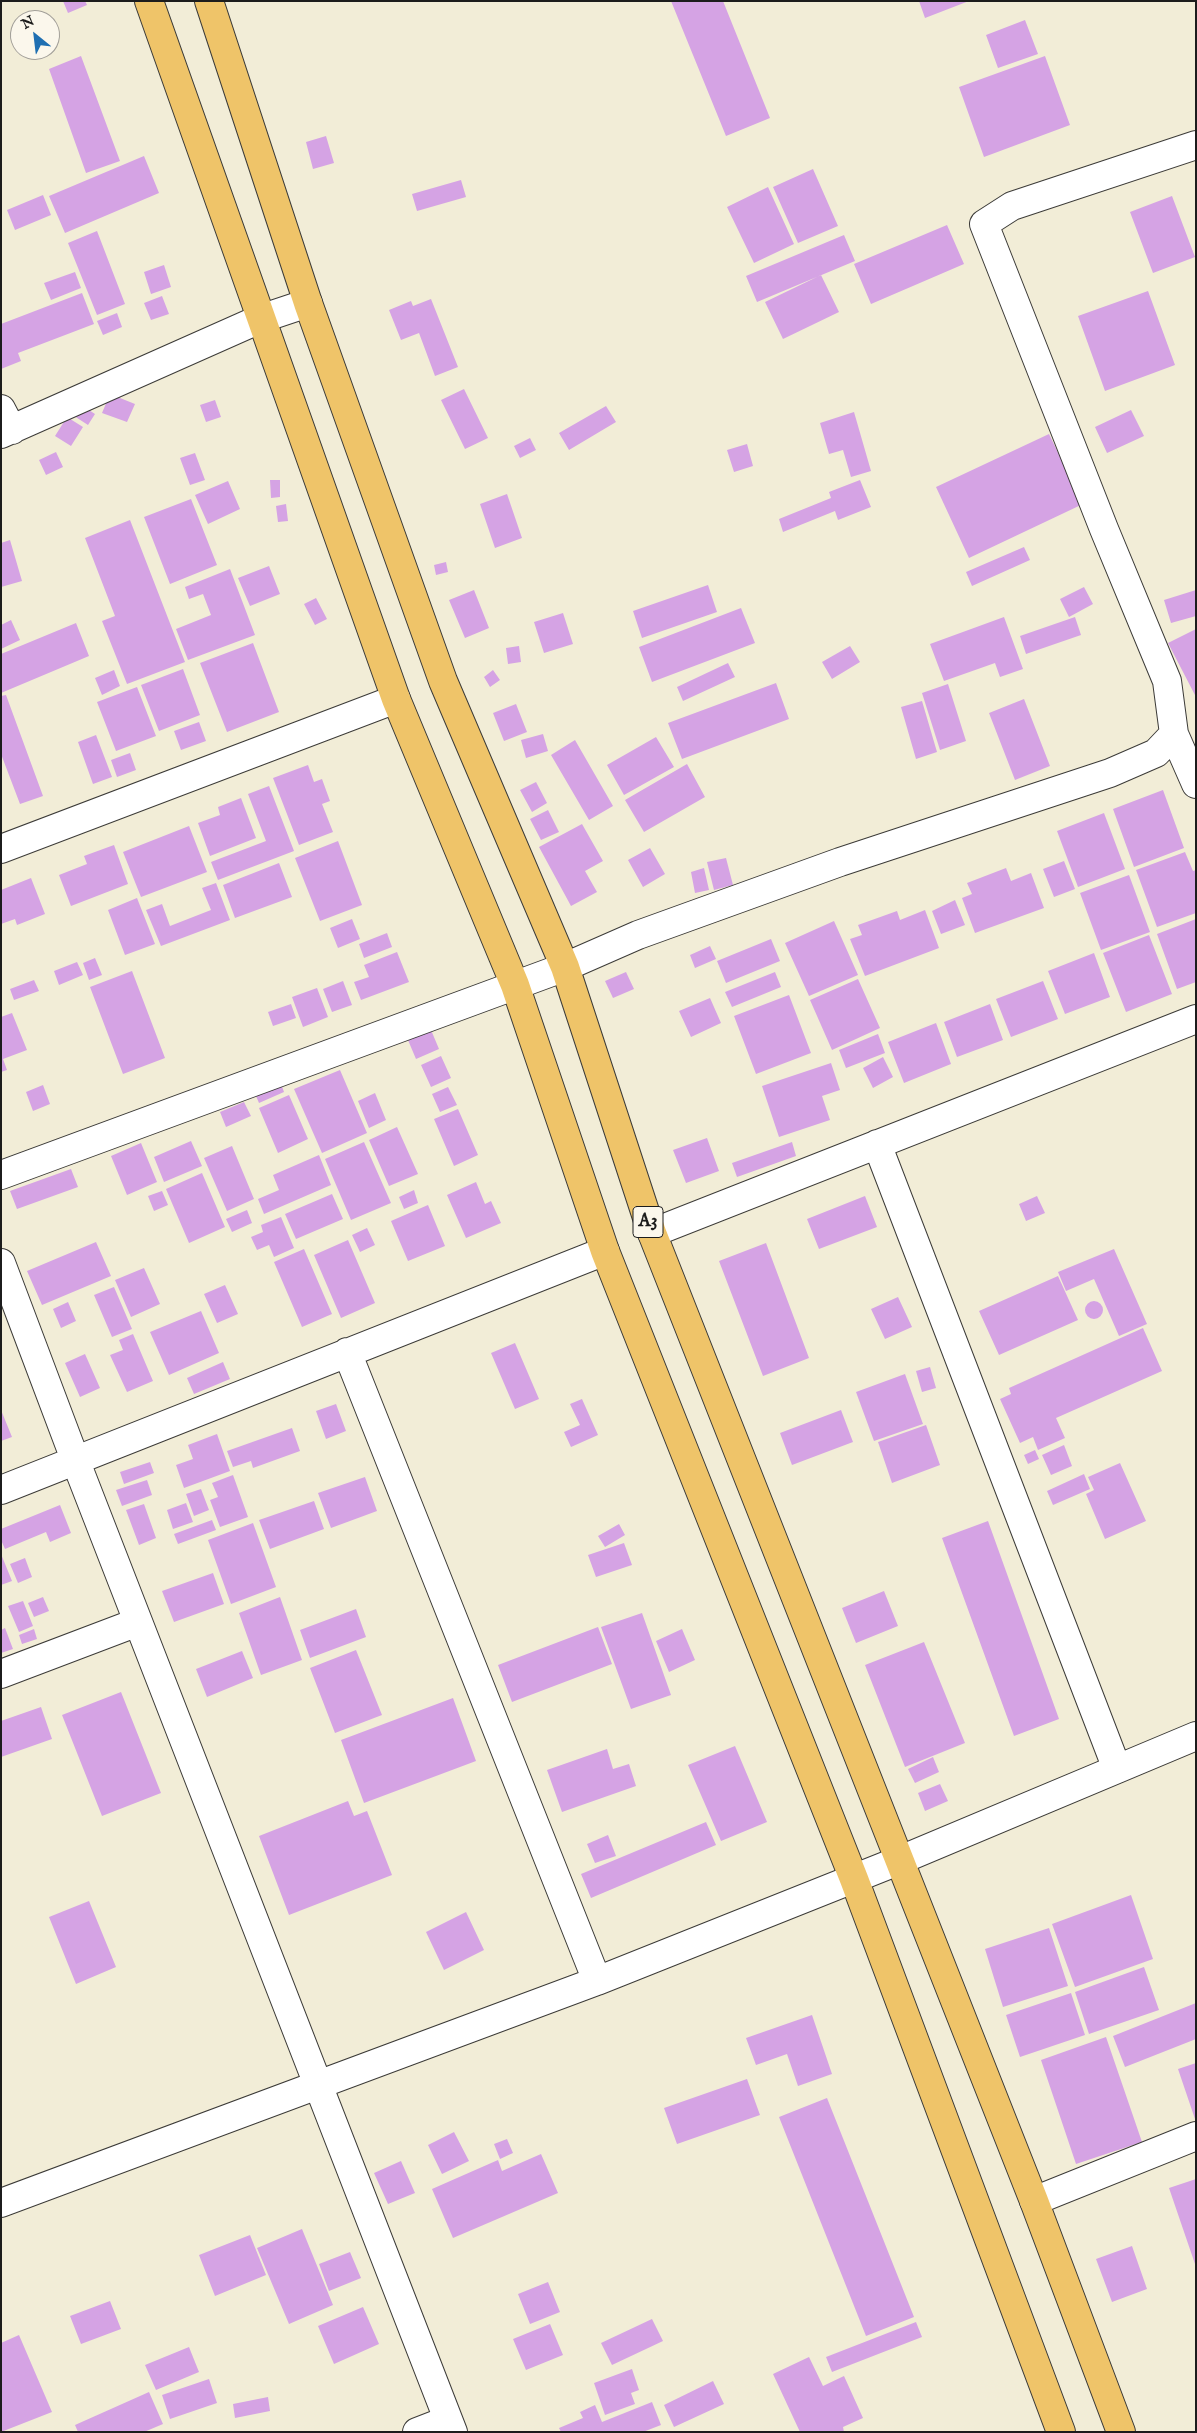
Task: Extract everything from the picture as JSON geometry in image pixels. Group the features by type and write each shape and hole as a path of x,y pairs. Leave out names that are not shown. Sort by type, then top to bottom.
{"highway":[{"path":"149,1 396,699 515,985 605,1251 854,1878 1061,2432"},
{"name":"A3","path":"209,1 308,303 443,681 565,967 652,1233 898,1861 1034,2201 1121,2432"}],"street":[{"path":"1196,144 1012,206 984,224 1104,529 1167,681 1174,734 1196,784"},
{"path":"5,424 260,319 308,303"},
{"path":"1,849 396,699"},
{"path":"1,1175 565,967 638,935 840,862 1110,773 1156,753 1174,734"},
{"path":"652,1233 1196,1019"},
{"path":"877,1144 1117,1769"},
{"path":"1,1490 76,1462 347,1352 605,1251"},
{"path":"1,1263 76,1462 451,2426 417,2432"},
{"path":"347,1352 597,1980"},
{"path":"1,1674 138,1622"},
{"path":"1,2203 597,1980 898,1861 1196,1736"},
{"path":"1034,2201 1196,2136"}],"building":[{"path":"63,1 85,1 87,5 68,13"},
{"path":"671,1 723,1 770,118 726,136"},
{"path":"919,1 969,1 925,18"},
{"path":"1025,20 1038,54 998,68 986,35"},
{"path":"81,56 120,161 86,173 49,69"},
{"path":"1045,56 1070,125 984,157 959,87"},
{"path":"326,136 334,163 313,169 306,142"},
{"path":"144,156 159,193 65,233 49,196"},
{"path":"813,169 838,226 798,243 773,187"},
{"path":"461,180 466,197 417,211 412,194"},
{"path":"768,187 794,244 754,263 727,207"},
{"path":"43,195 51,215 15,230 7,210"},
{"path":"1172,196 1195,257 1153,273 1130,212"},
{"path":"947,225 964,264 871,304 854,264"},
{"path":"97,231 125,304 97,315 68,243"},
{"path":"844,235 855,261 757,302 746,276"},
{"path":"164,265 171,287 151,294 144,272"},
{"path":"75,272 81,288 51,300 44,283"},
{"path":"821,275 839,312 783,339 765,302"},
{"path":"1148,291 1175,365 1105,391 1078,316"},
{"path":"82,293 94,324 18,353 21,361 1,369 1,324"},
{"path":"162,296 169,314 151,320 144,303"},
{"path":"431,299 458,367 435,376 419,333 401,340 389,310 411,301 413,306"},
{"path":"117,313 122,327 103,335 97,321"},
{"path":"464,389 488,438 465,449 441,400"},
{"path":"110,394 135,404 127,422 102,413"},
{"path":"215,400 221,417 206,422 200,405"},
{"path":"78,403 95,414 88,425 71,414"},
{"path":"606,406 616,422 569,450 559,433"},
{"path":"1131,410 1144,436 1107,453 1095,427"},
{"path":"854,412 871,471 851,477 843,450 829,454 820,423"},
{"path":"67,417 83,427 71,446 55,436"},
{"path":"1049,434 1083,504 969,558 936,487"},
{"path":"530,438 536,450 520,458 514,446"},
{"path":"747,444 753,466 734,472 727,450"},
{"path":"56,452 63,467 46,475 39,460"},
{"path":"195,453 205,480 190,485 180,458"},
{"path":"270,480 280,480 280,497 271,498"},
{"path":"860,480 871,507 838,520 835,511 783,532 779,519 831,498 829,492"},
{"path":"228,481 240,509 208,524 195,495"},
{"path":"507,494 522,538 495,548 480,504"},
{"path":"191,499 217,565 170,584 144,517"},
{"path":"286,504 288,521 278,522 276,506"},
{"path":"130,520 185,662 127,684 102,621 115,616 85,538"},
{"path":"10,540 22,581 1,587 1,543"},
{"path":"1024,547 1030,560 972,586 966,572"},
{"path":"446,562 448,572 436,575 434,565"},
{"path":"269,566 280,594 250,606 238,578"},
{"path":"230,569 255,635 188,660 176,629 211,615 203,594 189,599 185,587"},
{"path":"708,585 717,612 642,638 633,611"},
{"path":"1084,587 1093,604 1069,617 1060,599"},
{"path":"474,590 489,628 465,638 449,600"},
{"path":"1196,590 1196,616 1171,623 1164,600"},
{"path":"316,598 327,619 315,625 304,604"},
{"path":"741,608 755,643 652,682 639,647"},
{"path":"563,613 573,644 544,653 534,622"},
{"path":"1004,617 1023,669 1000,677 995,663 944,681 930,644"},
{"path":"1075,617 1081,635 1026,654 1020,636"},
{"path":"11,620 20,640 1,649 1,625"},
{"path":"76,623 89,656 1,693 1,654"},
{"path":"1196,629 1196,697 1168,643"},
{"path":"253,643 279,712 227,732 200,663"},
{"path":"519,646 521,662 508,664 506,648"},
{"path":"850,646 860,662 832,679 822,662"},
{"path":"728,663 735,677 683,701 677,687"},
{"path":"183,669 200,715 159,731 141,685"},
{"path":"114,670 120,686 102,695 95,678"},
{"path":"493,670 500,680 490,687 484,677"},
{"path":"776,683 789,719 682,759 668,723"},
{"path":"948,684 966,741 940,750 922,693"},
{"path":"137,687 156,736 116,751 97,702"},
{"path":"6,695 43,796 20,804 1,754 1,696"},
{"path":"1024,699 1050,766 1015,780 989,713"},
{"path":"922,701 937,752 916,759 901,707"},
{"path":"516,704 527,732 504,741 493,713"},
{"path":"199,722 206,741 181,750 174,731"},
{"path":"543,734 548,751 526,758 521,740"},
{"path":"96,735 112,777 93,784 78,742"},
{"path":"656,737 674,767 624,795 607,765"},
{"path":"575,740 613,806 589,820 551,755"},
{"path":"130,753 136,770 117,777 111,760"},
{"path":"687,764 705,797 644,832 625,800"},
{"path":"308,765 314,782 322,779 330,801 322,804 333,832 299,845 273,778"},
{"path":"536,782 547,803 532,812 520,790"},
{"path":"269,786 294,851 218,880 211,862 266,841 248,794"},
{"path":"1163,790 1184,848 1134,867 1113,809"},
{"path":"241,798 256,838 210,856 198,823 220,815 218,807"},
{"path":"548,810 559,832 541,840 530,819"},
{"path":"1104,813 1125,869 1078,887 1057,831"},
{"path":"582,824 603,861 585,871 597,892 571,906 539,847"},
{"path":"189,826 207,872 141,897 123,852"},
{"path":"338,841 362,905 320,921 295,858"},
{"path":"114,845 128,884 71,906 59,875 87,864 84,856"},
{"path":"650,848 665,874 643,887 628,860"},
{"path":"1185,852 1193,871 1196,870 1196,913 1157,927 1136,870"},
{"path":"726,858 733,885 714,890 707,862"},
{"path":"1064,861 1075,889 1054,897 1043,869"},
{"path":"279,863 292,897 235,918 223,885"},
{"path":"704,868 709,890 695,893 691,872"},
{"path":"1006,868 1011,881 1031,873 1044,908 975,933 962,898 972,894 967,883"},
{"path":"1129,875 1150,932 1101,950 1080,893"},
{"path":"31,878 45,914 17,925 15,919 1,924 1,890"},
{"path":"216,883 230,920 161,946 146,910 162,904 170,926 211,910 202,888"},
{"path":"137,898 155,944 125,955 108,910"},
{"path":"955,900 965,925 941,934 932,911"},
{"path":"925,910 939,948 865,976 850,939 862,935 858,925 897,911 900,920"},
{"path":"352,919 360,939 338,948 330,928"},
{"path":"1196,919 1196,982 1177,989 1157,934"},
{"path":"834,921 858,975 809,996 785,943"},
{"path":"387,933 392,947 364,958 359,944"},
{"path":"1149,935 1172,994 1126,1012 1103,953"},
{"path":"771,939 780,961 726,983 717,961"},
{"path":"710,946 716,959 695,968 690,955"},
{"path":"397,952 409,982 361,1000 354,982 369,977 364,965"},
{"path":"1094,953 1110,997 1065,1014 1048,971"},
{"path":"95,958 102,975 89,980 83,963"},
{"path":"77,962 83,975 59,985 54,971"},
{"path":"132,971 165,1058 123,1074 90,987"},
{"path":"626,972 634,989 613,998 605,981"},
{"path":"775,972 781,987 732,1007 725,992"},
{"path":"858,979 880,1028 832,1050 810,1000"},
{"path":"34,980 39,991 14,1000 10,989"},
{"path":"343,981 352,1005 332,1012 323,989"},
{"path":"1043,981 1058,1019 1011,1037 996,999"},
{"path":"317,988 328,1017 303,1027 292,997"},
{"path":"789,995 811,1053 756,1074 734,1016"},
{"path":"710,998 721,1023 691,1037 679,1011"},
{"path":"291,1004 296,1018 273,1026 268,1012"},
{"path":"990,1004 1003,1040 957,1057 944,1022"},
{"path":"12,1013 27,1050 3,1059 7,1070 1,1072 1,1017"},
{"path":"936,1023 951,1064 904,1083 888,1042"},
{"path":"431,1030 439,1049 416,1059 405,1033"},
{"path":"878,1034 885,1053 846,1068 839,1050"},
{"path":"441,1056 451,1078 431,1087 421,1065"},
{"path":"883,1057 893,1077 873,1088 863,1068"},
{"path":"831,1063 840,1090 822,1096 830,1120 779,1137 762,1086"},
{"path":"340,1070 367,1133 322,1153 294,1089"},
{"path":"279,1078 284,1092 259,1103 253,1089"},
{"path":"43,1085 50,1104 33,1111 26,1092"},
{"path":"448,1087 457,1105 440,1112 432,1094"},
{"path":"375,1093 386,1120 369,1128 358,1101"},
{"path":"289,1095 308,1139 278,1153 259,1108"},
{"path":"244,1102 251,1116 226,1127 220,1112"},
{"path":"458,1109 478,1155 454,1166 434,1119"},
{"path":"397,1127 418,1174 389,1186 369,1140"},
{"path":"707,1138 719,1171 686,1183 673,1150"},
{"path":"191,1141 202,1166 164,1182 154,1157"},
{"path":"364,1142 391,1203 351,1220 325,1159"},
{"path":"792,1142 796,1156 737,1177 732,1163"},
{"path":"141,1143 157,1182 127,1195 111,1156"},
{"path":"232,1146 254,1199 227,1211 204,1158"},
{"path":"319,1155 331,1185 264,1214 258,1199 279,1190 273,1175"},
{"path":"71,1169 78,1187 17,1209 10,1191"},
{"path":"202,1173 225,1227 189,1243 166,1189"},
{"path":"476,1182 485,1204 491,1201 501,1223 466,1238 447,1195"},
{"path":"414,1190 418,1203 404,1209 399,1197"},
{"path":"162,1191 168,1205 154,1211 148,1196"},
{"path":"332,1194 343,1219 296,1239 285,1214"},
{"path":"865,1196 877,1227 819,1249 807,1219"},
{"path":"1037,1196 1045,1213 1026,1221 1019,1204"},
{"path":"428,1205 445,1246 408,1261 391,1221"},
{"path":"247,1210 252,1223 232,1232 226,1219"},
{"path":"281,1217 294,1248 274,1257 269,1245 257,1250 251,1237 263,1232 261,1225"},
{"path":"367,1228 375,1245 360,1252 352,1235"},
{"path":"348,1240 375,1303 341,1318 314,1255"},
{"path":"96,1242 111,1276 42,1305 27,1271"},
{"path":"766,1243 809,1358 763,1376 719,1261"},
{"path":"304,1249 332,1314 302,1327 274,1262"},
{"path":"1114,1249 1147,1324 1119,1336 1094,1279 1066,1291 1058,1272"},
{"path":"144,1268 160,1304 131,1317 115,1280"},
{"path":"1058,1276 1078,1320 999,1355 979,1311"},
{"path":"225,1285 238,1314 217,1323 204,1294"},
{"path":"114,1287 132,1329 112,1337 94,1295"},
{"path":"898,1297 912,1327 885,1339 871,1309"},
{"path":"1094,1301 1100,1304 1103,1310 1100,1316 1094,1319 1088,1316 1085,1310 1088,1304"},
{"path":"68,1302 76,1321 61,1328 53,1309"},
{"path":"201,1311 219,1353 169,1375 150,1332"},
{"path":"1143,1328 1162,1371 1056,1418 1065,1438 1038,1450 1033,1437 1020,1443 1000,1399 1011,1394 1009,1388"},
{"path":"133,1334 153,1381 127,1392 110,1355 123,1350 119,1340"},
{"path":"515,1343 539,1399 515,1409 491,1353"},
{"path":"85,1354 100,1388 80,1397 65,1363"},
{"path":"223,1362 230,1379 194,1394 187,1378"},
{"path":"930,1367 936,1388 922,1392 916,1371"},
{"path":"905,1374 923,1424 874,1441 856,1392"},
{"path":"582,1399 598,1435 571,1447 564,1432 580,1425 570,1404"},
{"path":"336,1404 346,1431 326,1439 316,1411"},
{"path":"1,1410 12,1437 1,1441"},
{"path":"841,1410 853,1442 792,1465 780,1433"},
{"path":"926,1425 940,1465 892,1483 878,1442"},
{"path":"292,1428 300,1451 253,1468 251,1461 233,1467 227,1451"},
{"path":"217,1434 230,1471 184,1488 176,1465 193,1459 188,1445"},
{"path":"1064,1445 1072,1466 1051,1475 1042,1455"},
{"path":"1035,1450 1039,1459 1028,1464 1024,1455"},
{"path":"150,1462 154,1473 124,1484 120,1472"},
{"path":"1120,1463 1146,1521 1105,1539 1086,1494 1094,1490 1088,1477"},
{"path":"1084,1474 1090,1489 1053,1505 1047,1491"},
{"path":"233,1475 248,1517 220,1527 210,1500 218,1497 212,1483"},
{"path":"365,1477 377,1511 331,1528 318,1493"},
{"path":"147,1480 152,1495 122,1506 116,1490"},
{"path":"201,1489 209,1510 194,1516 186,1494"},
{"path":"314,1501 324,1529 270,1549 259,1520"},
{"path":"186,1503 193,1522 173,1529 167,1510"},
{"path":"144,1504 156,1538 139,1545 126,1510"},
{"path":"60,1505 71,1533 50,1542 46,1532 5,1549 1,1540 1,1529"},
{"path":"212,1520 216,1530 178,1544 174,1534"},
{"path":"988,1521 1059,1719 1014,1736 942,1538"},
{"path":"253,1523 276,1587 231,1604 208,1540"},
{"path":"619,1524 625,1535 605,1547 598,1536"},
{"path":"624,1543 632,1565 596,1577 588,1555"},
{"path":"1,1554 12,1581 1,1585"},
{"path":"25,1558 32,1577 18,1583 10,1564"},
{"path":"213,1573 224,1604 174,1622 162,1591"},
{"path":"884,1591 898,1626 856,1643 842,1608"},
{"path":"43,1597 49,1611 34,1617 28,1603"},
{"path":"280,1597 302,1660 261,1675 239,1613"},
{"path":"23,1601 33,1626 19,1632 8,1606"},
{"path":"356,1609 366,1637 310,1658 300,1630"},
{"path":"642,1613 671,1695 631,1709 601,1627"},
{"path":"598,1627 612,1664 512,1702 498,1665"},
{"path":"5,1628 13,1649 1,1653 1,1630"},
{"path":"34,1629 37,1639 22,1644 19,1635"},
{"path":"682,1629 695,1660 669,1672 656,1641"},
{"path":"924,1642 965,1743 905,1767 865,1665"},
{"path":"356,1650 382,1715 335,1733 310,1668"},
{"path":"242,1651 253,1678 207,1697 196,1669"},
{"path":"121,1692 161,1793 102,1816 62,1715"},
{"path":"453,1698 476,1761 364,1803 341,1740"},
{"path":"41,1707 52,1739 1,1757 1,1721"},
{"path":"735,1746 767,1822 721,1841 688,1765"},
{"path":"607,1749 613,1769 629,1764 636,1786 562,1812 547,1770"},
{"path":"933,1757 939,1772 915,1783 908,1769"},
{"path":"940,1784 948,1801 925,1811 918,1793"},
{"path":"348,1801 354,1816 367,1811 392,1875 289,1915 259,1836"},
{"path":"706,1822 716,1845 591,1898 581,1874"},
{"path":"608,1835 616,1856 595,1863 587,1844"},
{"path":"1131,1895 1153,1959 1075,1987 1052,1924"},
{"path":"89,1901 116,1967 76,1984 49,1917"},
{"path":"466,1912 484,1950 444,1970 426,1932"},
{"path":"1049,1928 1068,1986 1003,2007 985,1949"},
{"path":"1144,1967 1159,2010 1089,2034 1075,1992"},
{"path":"1071,1993 1085,2035 1020,2057 1006,2015"},
{"path":"1196,2003 1196,2039 1125,2067 1113,2036"},
{"path":"812,2015 832,2074 798,2086 787,2054 756,2065 746,2038"},
{"path":"1106,2037 1142,2142 1076,2164 1041,2060"},
{"path":"1196,2063 1196,2119 1195,2119 1178,2069"},
{"path":"747,2079 760,2115 677,2144 664,2108"},
{"path":"827,2098 914,2317 866,2336 779,2117"},
{"path":"454,2132 469,2161 442,2174 428,2145"},
{"path":"507,2139 513,2153 500,2159 494,2144"},
{"path":"541,2154 558,2193 453,2238 432,2189 498,2160 502,2171"},
{"path":"401,2161 415,2193 388,2204 374,2173"},
{"path":"1196,2179 1196,2264 1195,2264 1169,2188"},
{"path":"302,2229 333,2305 289,2324 257,2248"},
{"path":"250,2235 266,2275 215,2296 199,2255"},
{"path":"1132,2246 1147,2289 1112,2302 1096,2259"},
{"path":"350,2252 361,2278 329,2291 319,2264"},
{"path":"548,2282 560,2312 530,2324 518,2294"},
{"path":"110,2301 121,2329 81,2344 70,2316"},
{"path":"363,2307 379,2344 334,2364 318,2326"},
{"path":"652,2319 663,2341 612,2365 601,2343"},
{"path":"916,2322 922,2337 832,2372 826,2357"},
{"path":"550,2324 563,2355 526,2370 513,2339"},
{"path":"19,2335 52,2412 1,2432 1,2343"},
{"path":"189,2347 199,2372 156,2390 145,2365"},
{"path":"809,2357 823,2386 844,2376 863,2418 843,2427 844,2432 800,2432 773,2374"},
{"path":"632,2369 639,2390 631,2393 635,2404 605,2415 594,2383"},
{"path":"209,2379 217,2403 170,2419 162,2395"},
{"path":"713,2381 724,2404 674,2427 664,2405"},
{"path":"149,2392 163,2424 144,2432 78,2432 75,2425"},
{"path":"268,2397 270,2411 235,2418 233,2404"},
{"path":"652,2402 661,2425 643,2432 561,2432 559,2428 583,2418 580,2412 595,2405 602,2422"}]}
